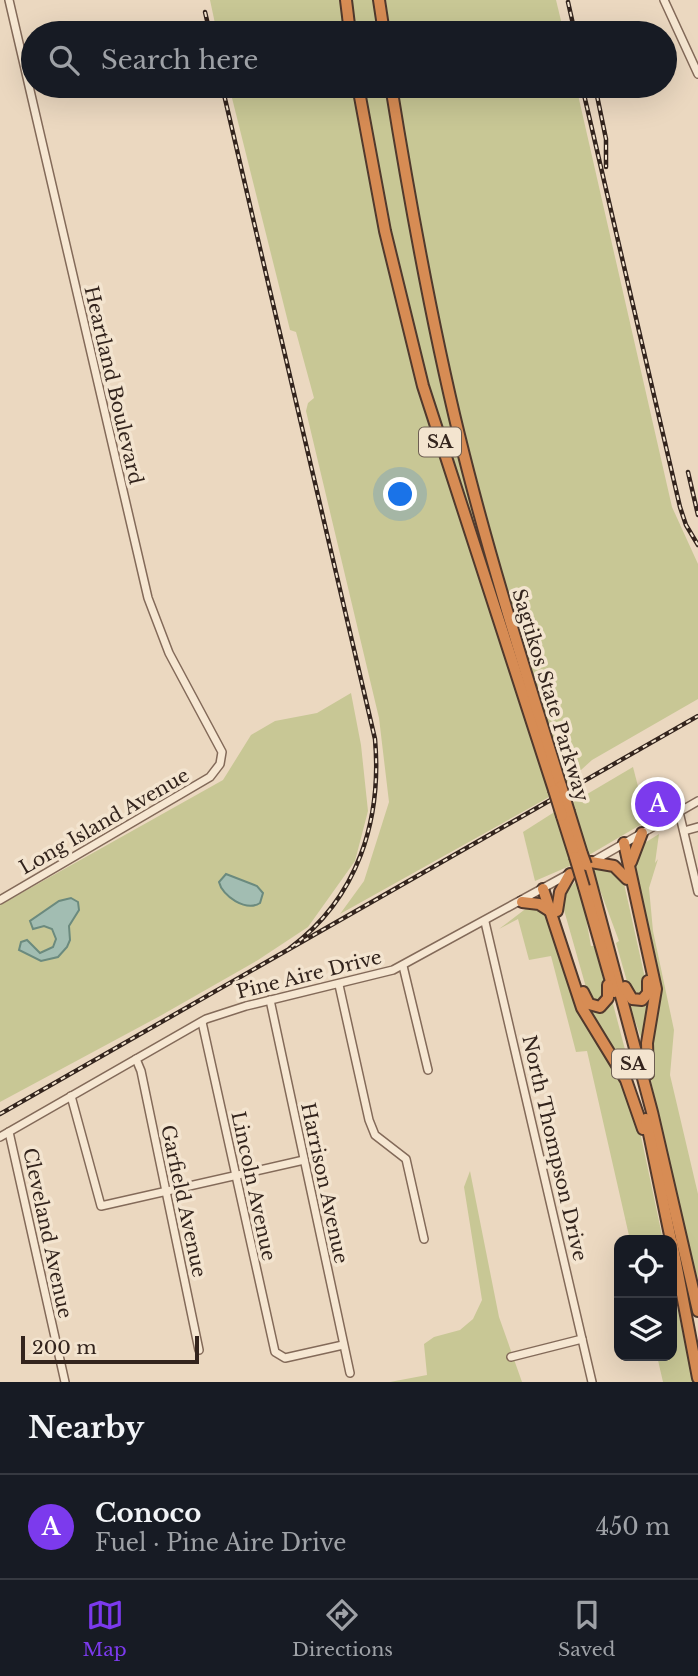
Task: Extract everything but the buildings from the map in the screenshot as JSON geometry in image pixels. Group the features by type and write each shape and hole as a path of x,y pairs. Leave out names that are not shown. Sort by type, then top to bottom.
{"highway":[{"path":"346,0 349,21"},
{"path":"379,0 382,21"},
{"name":"Sagtikos State Parkway","path":"360,98 396,284 423,386 558,788"},
{"name":"Sagtikos State Parkway","path":"393,98 419,254 459,435 502,597 566,814 583,858 588,886 652,1112 698,1311"},
{"path":"607,953 630,998 637,1000 646,997 649,984 630,880 631,858 642,833"},
{"path":"622,844 656,989 647,1051 652,1112"},
{"path":"583,858 614,866 630,880"},
{"path":"570,874 553,911 584,995 594,1007 603,1005 608,998 607,953"},
{"path":"546,888 582,1008 620,1069 634,1099 659,1178"},
{"path":"522,902 539,904 553,911"},
{"name":"Sagtikos State Parkway","path":"607,953 671,1235"},
{"name":"Sagtikos State Parkway","path":"677,1267 698,1378"}],"street":[{"name":"Heartland Boulevard","path":"9,0 21,52"},
{"path":"664,0 674,21"},
{"path":"677,28 698,74"},
{"name":"Heartland Boulevard","path":"32,98 148,598 169,653 222,752 220,764"},
{"name":"Long Island Avenue","path":"0,900 210,777 220,764"},
{"name":"Pine Aire Drive","path":"0,1137 223,1012 339,985 403,966 570,874 583,858 622,844 698,801"},
{"path":"679,812 698,892"},
{"path":"684,831 698,827"},
{"name":"North Thompson Drive","path":"485,922 592,1382"},
{"path":"403,966 428,1070"},
{"path":"339,985 369,1120 375,1135 406,1160 424,1239"},
{"name":"Harrison Avenue","path":"270,1000 350,1373"},
{"name":"Lincoln Avenue","path":"202,1022 275,1352 279,1357 285,1358 343,1345"},
{"name":"Garfield Avenue","path":"136,1059 141,1071 199,1350"},
{"path":"71,1096 101,1206 304,1160"},
{"name":"Cleveland Avenue","path":"9,1132 65,1382"},
{"path":"511,1357 582,1339"}],"shaded area":[{"path":"210,0 341,0 344,21 214,21"},
{"path":"351,0 374,0 377,21 354,21"},
{"path":"386,0 556,0 561,21 389,21"},
{"path":"232,98 355,98 388,267 412,356 551,796 340,914 364,881 389,802 379,718 306,411 308,403 314,398 296,332 290,330"},
{"path":"364,98 388,98 433,339 495,589 491,590 428,386 397,272"},
{"path":"399,98 579,98 672,507 698,564 698,699 592,760 581,770 578,780 567,787 532,676 469,447 435,303"},
{"path":"351,693 361,745 368,811 355,861 308,927 258,960 160,1016 0,1102 0,905 223,780 251,735 275,721 317,713"},
{"path":"633,767 647,821 589,855 572,803"},
{"path":"556,811 572,865 535,881 523,832"},
{"path":"659,834 655,863 658,859 649,888 653,931 674,1030 670,1075 698,1194 698,1285 651,1081 651,1048 661,988 651,935 645,924 634,860 643,844"},
{"path":"607,868 623,879 647,987 641,998 630,992 616,943 619,941 594,874 582,896 591,946 595,946 607,995 602,1003 589,998 562,903 579,878 592,871"},
{"path":"226,874 257,886 263,893 260,903 242,904 230,897 219,882"},
{"path":"71,898 78,902 79,910 69,926 70,940 67,947 58,957 41,961 19,950 21,942 27,940 40,953 53,947 56,939 52,929 44,926 33,929 30,921 59,901"},
{"path":"528,907 535,907 549,915 561,950 635,1108 662,1235 629,1235 587,1051 576,1052 551,956 529,960 518,919 499,929"},
{"path":"650,998 645,1049 628,1001"},
{"path":"612,1000 634,1084 631,1086 586,1006 601,1011"},
{"path":"470,1171 499,1317 522,1382 390,1382 427,1375 424,1344 434,1337 460,1330 473,1319 482,1300 464,1187"},
{"path":"677,1307 693,1382 663,1382 658,1361 677,1361"}],"railway":[{"path":"568,2 572,21"},
{"path":"205,12 207,21"},
{"path":"225,98 375,739 374,799 361,855 333,906 290,948"},
{"path":"585,98 680,507 686,525 698,545"},
{"path":"597,98 606,139 606,167"},
{"path":"688,472 698,515"},
{"path":"0,1114 698,716"}],"place":[{"name":"Conoco","path":"658,804"}]}
